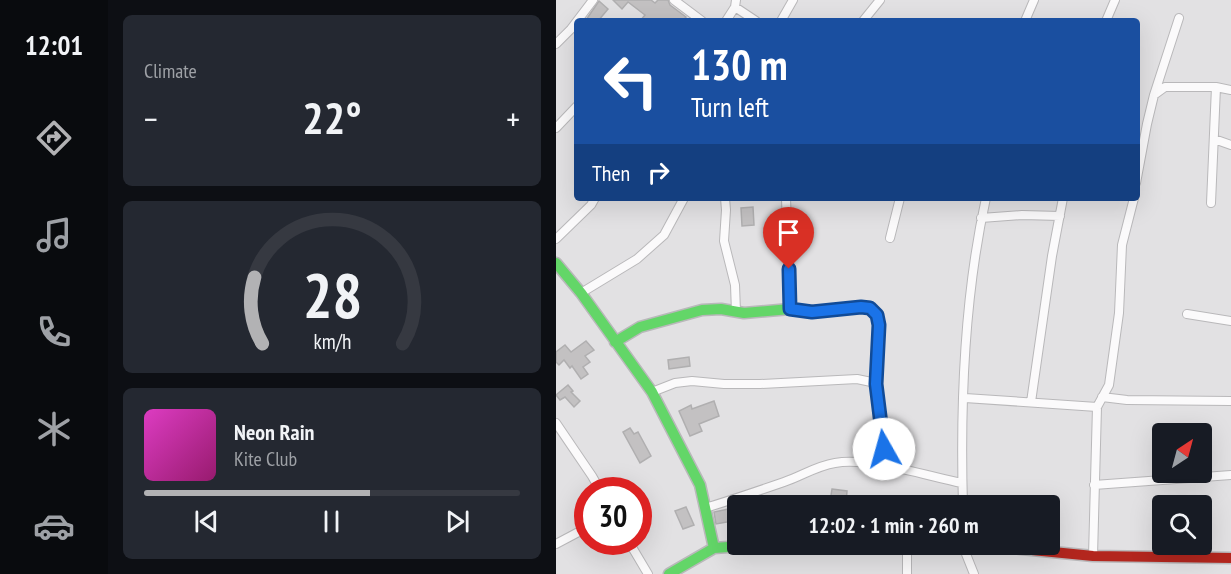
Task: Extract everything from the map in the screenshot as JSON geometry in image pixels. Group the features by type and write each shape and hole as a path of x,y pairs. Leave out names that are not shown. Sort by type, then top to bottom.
{"street":[{"path":"582,18 593,0"},
{"path":"674,0 698,18"},
{"path":"783,18 793,0"},
{"path":"865,18 880,0"},
{"path":"1026,18 1034,0"},
{"path":"1107,18 1115,0"},
{"path":"728,18 736,3 753,18"},
{"path":"1140,162 1154,95 1179,18"},
{"path":"556,44 574,31"},
{"path":"1154,95 1165,87 1216,87 1231,90"},
{"path":"1211,203 1216,87"},
{"path":"556,128 574,109"},
{"path":"1214,139 1231,145"},
{"path":"556,239 593,201"},
{"path":"581,293 637,259 664,235 682,201"},
{"path":"725,201 724,241 735,285 736,312"},
{"path":"786,201 790,309"},
{"path":"890,238 899,201"},
{"path":"963,495 966,338 972,279 985,201"},
{"path":"1031,402 1062,201"},
{"path":"1093,556 1097,407 1109,385 1119,313 1122,245 1133,201"},
{"path":"981,218 1022,215 1060,216"},
{"path":"556,263 581,293 652,392 680,442 700,485 714,548"},
{"path":"615,342 640,327 702,310 721,309 736,312 790,309 812,312 870,308 877,315 879,325 876,384 886,467"},
{"path":"1188,314 1231,321"},
{"path":"652,392 675,383 692,381 760,384 857,379 876,384"},
{"path":"1102,397 1127,400 1231,401"},
{"path":"965,398 1097,407"},
{"path":"556,423 593,477"},
{"path":"705,508 786,482 816,467 837,462 886,467 962,483"},
{"path":"1094,485 1231,475"},
{"path":"556,544 574,534"},
{"path":"669,574 714,548 727,547"},
{"path":"1060,553 1093,556 1231,558"},
{"path":"637,555 648,574"},
{"path":"907,555 907,574"},
{"path":"966,555 974,574"}],"building":[{"path":"613,0 651,0 655,3 658,0 668,0 670,5 686,17 642,18 645,15 628,2 622,9"},
{"path":"599,1 608,9 600,18 587,18"},
{"path":"753,207 754,225 742,226 741,208"},
{"path":"586,341 594,350 585,356 590,362 583,367 588,374 581,379 572,366 570,368 564,360 559,365 556,362 556,352 565,345 571,352"},
{"path":"689,357 690,366 669,369 668,360"},
{"path":"568,385 580,401 574,407 565,397 560,400 556,395"},
{"path":"714,401 719,416 699,424 702,431 690,436 679,411 691,405 692,409"},
{"path":"630,428 634,434 638,432 651,456 640,463 623,432"},
{"path":"832,489 847,491 847,495 831,495"},
{"path":"686,507 694,525 683,529 675,511"},
{"path":"727,509 727,522 716,524 714,512"}],"traffic: fast":[{"path":"556,263 581,293 652,392 700,485 714,548"},
{"path":"615,342 640,327 702,310 721,309 744,313 790,309 812,312 870,308 877,315 879,325 876,383"},
{"path":"669,574 714,548 727,547"}],"traffic: jam":[{"path":"1060,553 1093,556 1231,558"}],"route":[{"path":"789,269 790,309 812,312 861,307 870,308 877,315 879,325 876,384 884,449"}]}
